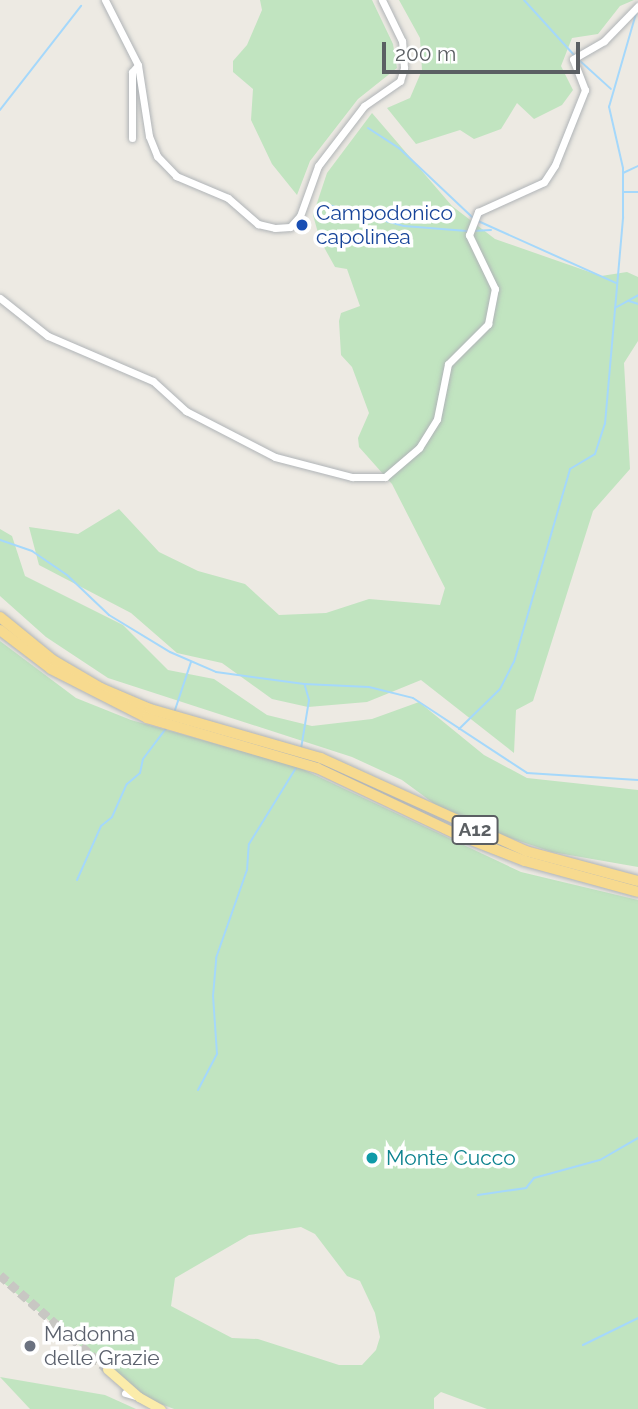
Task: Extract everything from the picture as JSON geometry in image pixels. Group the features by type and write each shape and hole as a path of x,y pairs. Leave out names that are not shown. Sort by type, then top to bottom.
{"highway":[{"name":"A12","path":"0,617 53,660 99,692"},
{"name":"A12","path":"0,630 51,669 99,692 204,731 319,763 526,851 638,881"},
{"name":"A12","path":"319,763 456,834 525,861 638,892"}],"main road":[{"path":"107,1369 139,1397 161,1409"}],"street":[{"path":"105,0 138,65 149,136 167,169 228,198 258,224 290,227 304,208 318,166 364,106 400,81 404,68 402,41 382,0"},
{"path":"0,298 48,336 153,381 186,411 275,457 352,477 385,477 419,448 437,419 448,364 488,324 495,289 469,235 478,212 544,182 555,165 585,90 573,59 604,41 638,6"},
{"path":"132,138 132,72 138,65"},
{"path":"125,1393 139,1397"}],"green space":[{"path":"260,0 372,0 393,44 397,68 358,99 310,161 297,195 272,164 251,120 253,89 233,72 233,61 247,45 262,10"},
{"path":"399,0 634,0 620,6 598,34 572,38 561,66 573,90 562,105 534,119 517,103 501,129 474,139 460,130 416,144 387,108 410,98 422,70 420,38"},
{"path":"372,113 452,206 495,239 601,276 627,272 638,277 638,341 624,363 630,469 593,511 533,701 516,710 514,753 421,680 367,702 308,707 272,699 222,663 177,653 131,613 39,565 29,527 78,534 119,509 159,552 198,571 245,584 279,615 326,613 369,599 440,605 445,588 392,484 359,447 358,438 369,413 352,367 341,355 339,321 341,313 360,306 347,269 335,267 320,240 313,215 327,173"},
{"path":"0,529 12,536 25,576 123,625 168,670 214,679 267,715 312,726 372,719 419,702 484,755 527,778 638,790 638,867 552,852 498,834 436,805 402,780 352,757 108,678 46,637 0,596"},
{"path":"0,641 76,698 131,720 298,767 521,872 638,900 638,1409 487,1409 441,1392 434,1398 434,1409 174,1409 141,1396 0,1280","holes":["301,1227 315,1234 347,1276 360,1281 375,1313 380,1337 376,1350 362,1365 339,1365 258,1339 232,1338 171,1306 175,1278 249,1235"]},
{"path":"0,1377 105,1395 136,1409 30,1409"}],"waterway":[{"path":"524,0 575,56"},
{"path":"0,110 81,6"},
{"path":"459,729 500,689 514,662 570,469 595,454 605,424 623,217 623,168 609,107 637,10"},
{"path":"579,60 611,89"},
{"path":"368,128 399,148 473,218"},
{"path":"623,173 638,166"},
{"path":"623,192 638,192"},
{"path":"321,203 404,226 467,231"},
{"path":"478,221 616,283"},
{"path":"472,231 491,230"},
{"path":"615,308 638,295"},
{"path":"629,301 638,304"},
{"path":"0,540 32,551 67,575 109,615 170,652 216,672 304,684 369,687 413,698 527,773 638,780"},
{"path":"175,710 191,662"},
{"path":"301,749 309,700 305,686"},
{"path":"77,880 101,826 112,817 127,784 140,773 143,759 166,728"},
{"path":"198,1090 217,1054 213,996 216,958 247,870 249,844 296,768"},
{"path":"478,1195 526,1188 534,1178 600,1160 638,1138"},
{"path":"583,1345 638,1318"}],"tunnel":[{"path":"0,1275 107,1369"}],"place":[{"name":"Campodonico capolinea","path":"302,225"},
{"name":"Monte Cucco","path":"372,1158"},
{"name":"Madonna delle Grazie","path":"30,1346"}]}
